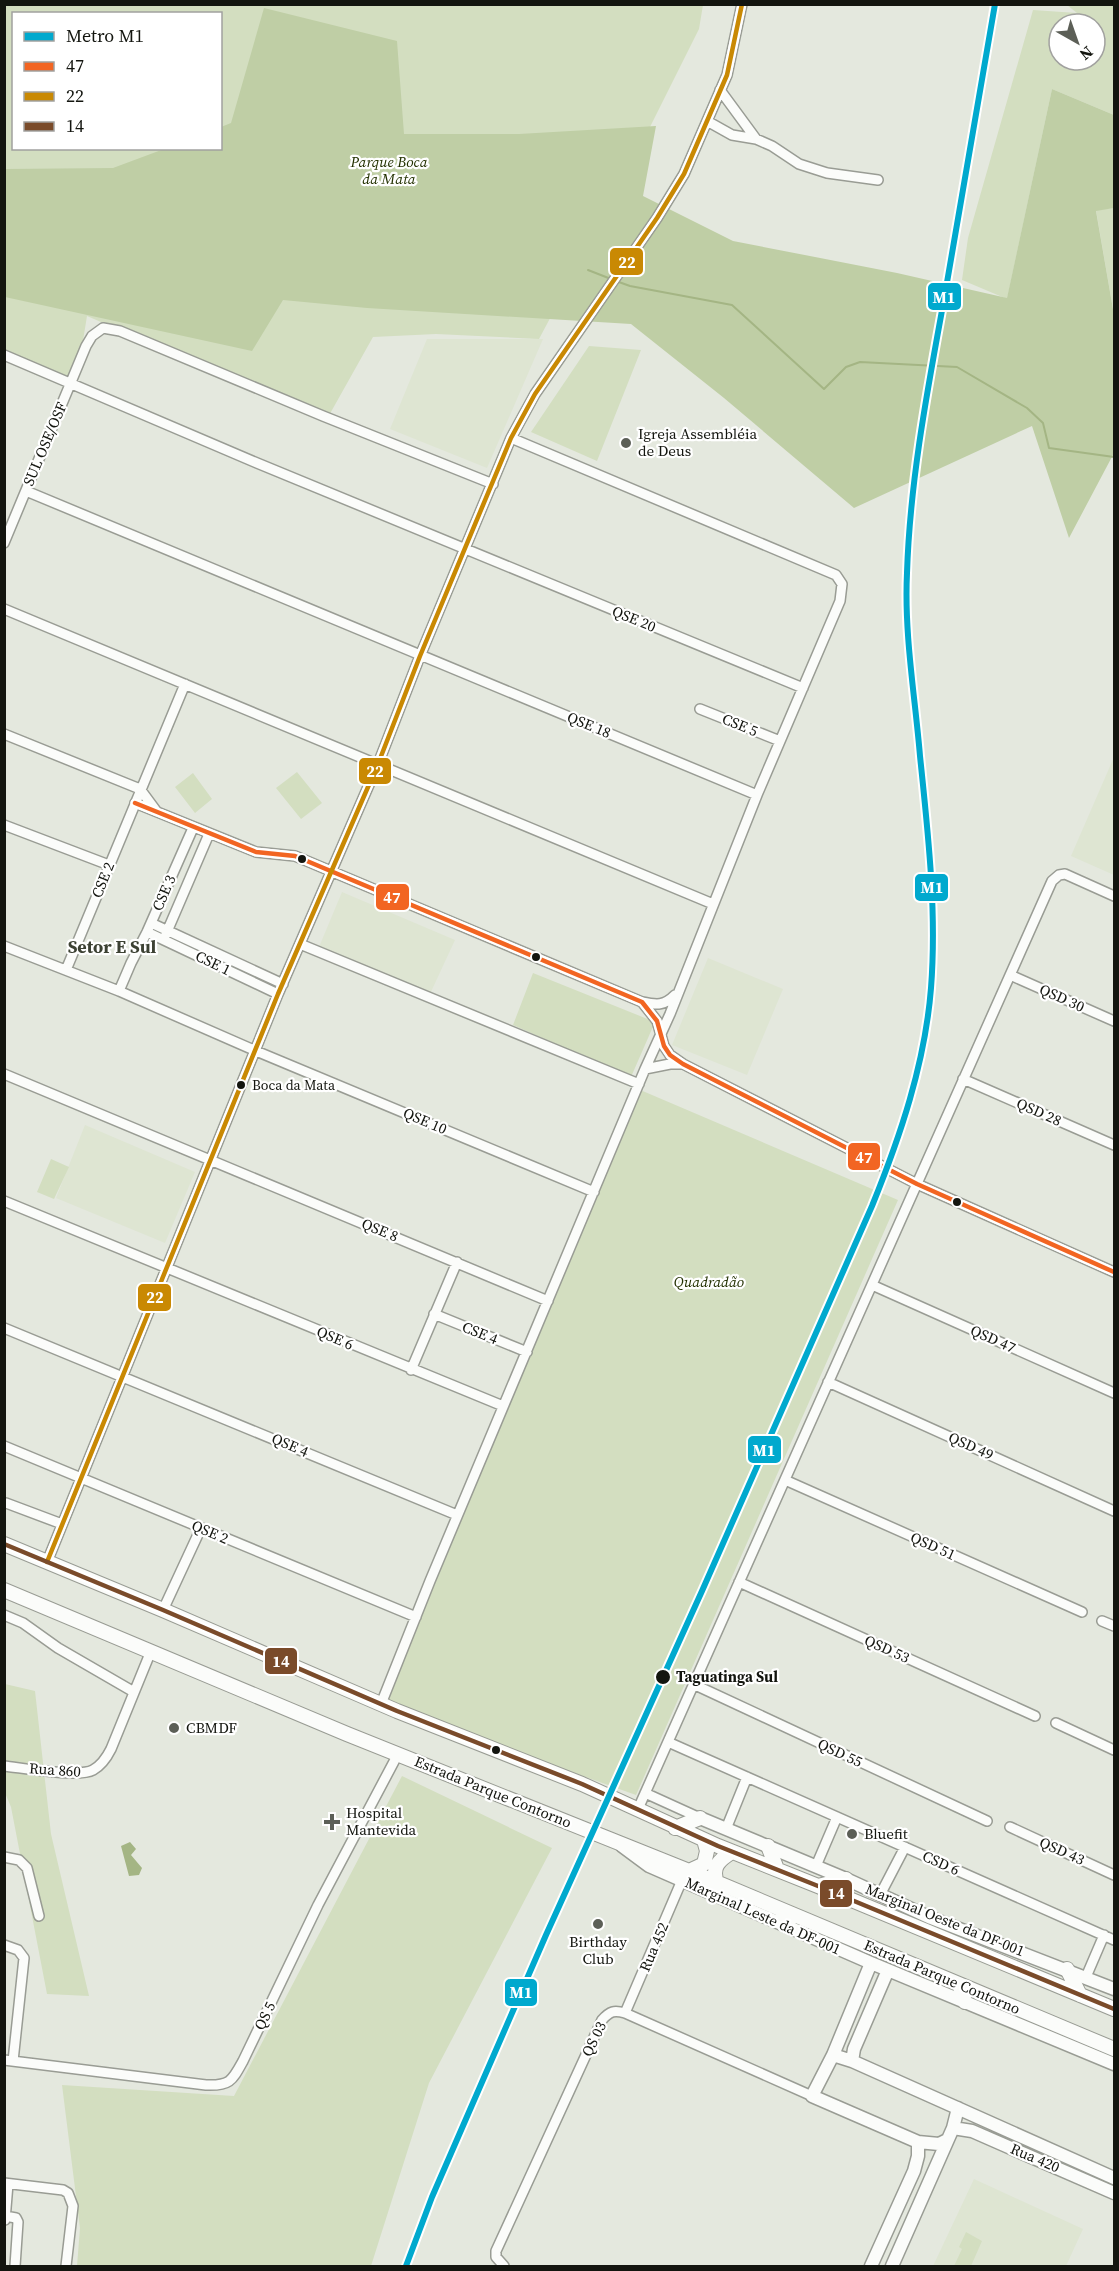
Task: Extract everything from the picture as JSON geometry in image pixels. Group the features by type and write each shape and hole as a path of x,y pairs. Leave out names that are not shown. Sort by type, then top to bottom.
{"highway":[{"path":"4,1544 495,1752 582,1784 732,1852 1114,2009"},
{"name":"Estrada Parque Contorno","path":"4,1590 398,1754 569,1822 685,1876 717,1882 1114,2049"},
{"path":"675,1828 700,1818"},
{"path":"685,1876 704,1864 707,1851 704,1840"},
{"path":"768,1846 777,1869"},
{"path":"717,1882 714,1870 716,1864 732,1852"},
{"path":"818,1886 846,1879"},
{"path":"781,1910 789,1926"},
{"path":"1067,1969 1080,1995"},
{"path":"959,1984 965,2002"}],"main road":[{"name":"Marginal Oeste da DF-001","path":"700,1818 816,1866 931,1918 1114,1989"},
{"name":"Marginal Leste da DF-001","path":"685,1876 888,1970 1114,2064"},
{"path":"812,2096 833,2055 871,1962"},
{"path":"852,2061 854,2049 888,1970"},
{"path":"853,2006 869,2013"},
{"path":"833,2055 852,2061 958,2108 953,2128 894,2261"},
{"name":"QS 03","path":"812,2096 918,2142 939,2144 947,2140"},
{"name":"Rua 420","path":"958,2108 1114,2178"},
{"name":"Rua 420","path":"953,2128 983,2136 1114,2193"},
{"path":"871,2266 914,2171 918,2156 918,2142"},
{"path":"880,2246 892,2250 894,2261"}],"street":[{"path":"47,1562 278,994 378,764 420,656 511,438 535,394 657,218 684,174 727,75 742,4"},
{"path":"720,90 756,139"},
{"path":"707,121 732,135 756,139 772,146 799,164 827,173 878,180"},
{"name":"SUL OSE/OSF","path":"4,543 86,346 92,336 103,328 120,331 312,412 493,484"},
{"name":"QSE 20","path":"4,355 258,463 803,688"},
{"path":"381,1704 503,1406 645,1069 662,1034 757,795 840,601 842,584 836,575 511,438"},
{"name":"QSE 18","path":"26,491 757,795"},
{"path":"4,609 713,904"},
{"name":"CSE 2","path":"66,970 185,684"},
{"name":"CSE 5","path":"700,708 780,741"},
{"path":"4,734 140,789 158,813"},
{"path":"135,803 256,852 295,856 642,1002 661,1005 667,1003 677,993"},
{"path":"4,825 109,865"},
{"name":"CSE 3","path":"119,991 192,828"},
{"name":"CSE 3","path":"166,934 209,834"},
{"path":"632,1806 645,1793 1052,881 1059,875 1065,874 1114,896"},
{"name":"CSE 1","path":"149,928 283,984"},
{"name":"CSE 1","path":"166,934 278,994"},
{"path":"300,944 639,1084"},
{"name":"QSE 10","path":"4,945 119,991 256,1051 594,1192"},
{"name":"QSD 30","path":"1010,975 1114,1021"},
{"path":"642,1002 657,1021 667,1050 682,1064 917,1184 1114,1272"},
{"path":"645,1069 682,1064"},
{"name":"QSE 8","path":"4,1074 548,1301"},
{"name":"QSD 28","path":"963,1079 1114,1145"},
{"name":"QSE 6","path":"4,1201 503,1406"},
{"path":"411,1370 457,1262"},
{"name":"QSD 47","path":"872,1285 1114,1393"},
{"name":"CSE 4","path":"434,1314 527,1352"},
{"name":"QSE 4","path":"4,1328 458,1515"},
{"name":"QSD 49","path":"828,1382 1114,1511"},
{"name":"QSE 2","path":"4,1446 416,1617"},
{"name":"QSD 51","path":"785,1479 1082,1612"},
{"path":"6,1503 62,1524"},
{"path":"163,1610 201,1528"},
{"name":"QSD 53","path":"739,1582 1035,1716"},
{"path":"4,1615 23,1623 58,1648 134,1692 151,1651"},
{"path":"1101,1621 1114,1626"},
{"name":"QSD 55","path":"693,1684 987,1821"},
{"name":"Rua 860","path":"4,1766 80,1774 95,1770 111,1749 134,1692"},
{"path":"1056,1723 1114,1750"},
{"name":"CSD 6","path":"668,1742 1114,1940"},
{"name":"QS 5","path":"4,1945 18,1950 24,1958 9,2060 206,2085 224,2085 230,2082 243,2061 318,1905 398,1754"},
{"path":"726,1829 747,1777"},
{"name":"Marginal Oeste da DF-001","path":"645,1793 700,1818"},
{"path":"816,1866 837,1817"},
{"name":"QSD 43","path":"1010,1827 1114,1875"},
{"path":"880,1895 905,1847"},
{"path":"4,1857 19,1860 27,1868 39,1916"},
{"name":"Rua 452","path":"625,2013 685,1876"},
{"path":"1086,1977 1104,1935"},
{"name":"QS 03","path":"504,2266 496,2257 496,2251 602,2020 614,2010 812,2096"},
{"path":"4,2223 6,2183 63,2190 68,2193 73,2206 66,2266"},
{"path":"5,2216 16,2218 18,2222 15,2266"}],"shaded area":[{"path":"427,339 543,339 487,468 390,429"},
{"path":"1114,757 1114,875 1071,856"},
{"path":"342,892 455,940 430,994 319,947"},
{"path":"708,958 783,989 747,1075 672,1045"},
{"path":"85,1125 195,1172 165,1243 56,1198"},
{"path":"130,1842 136,1849 131,1855 142,1868 139,1875 129,1876 121,1846"},
{"path":"974,2179 1083,2229 1066,2266 933,2266"}],"green space":[{"name":"Parque Boca da Mata","path":"4,5 703,5 699,29 622,183 539,339 436,334 373,337 327,419 87,316 75,390 5,354"},
{"path":"1067,5 1114,5 1114,115 1052,89 1007,299 962,280 968,238 1033,10 1062,12 1047,12 1047,72 1107,72 1107,12 1076,12"},
{"path":"264,8 397,41 404,134 519,134 656,126 643,196 733,241 897,273 1007,298 1052,89 1114,115 1114,208 1096,211 1114,315 1114,453 1069,538 1032,426 854,508 724,398 631,324 367,308 283,300 252,351 5,297 5,169 113,168 161,150 222,150 222,127 231,123"},
{"path":"1114,208 1114,315 1096,210"},
{"path":"589,346 641,350 597,461 531,432"},
{"path":"297,772 322,803 301,819 276,788"},
{"path":"193,773 212,799 195,813 175,787"},
{"path":"533,973 655,1022 631,1077 513,1025"},
{"name":"Quadradão","path":"638,1089 898,1200 636,1795 381,1704"},
{"path":"51,1159 69,1167 54,1199 37,1192"},
{"path":"5,1684 35,1691 51,1834 89,1996 47,1994 11,1807 5,1793"},
{"path":"402,1776 552,1848 429,2083 371,2266 77,2266 80,2228 62,2085 234,2096"},
{"path":"966,2232 982,2241 971,2266 954,2266 962,2249 959,2247"}],"waterway":[{"path":"588,270 611,279"},
{"path":"616,281 630,286 732,305 824,389 846,367 860,362 957,367 1027,408 1043,423 1049,448 1114,457"}],"metro line":[{"name":"M1","path":"406,2266 432,2197 546,1935 702,1591 872,1206 910,1100 928,1016 933,930 929,843 908,642 906,596 909,538 926,398 995,4"}],"transit line":[{"name":"22","path":"47,1562 278,994 378,764 420,656 511,438 535,394 657,218 684,174 727,75 742,4"},
{"name":"47","path":"135,803 256,852 295,856 642,1002 657,1021 664,1046 670,1055 683,1064 917,1184 1114,1272"},
{"name":"14","path":"4,1544 397,1711 582,1784 718,1846 1114,2009"}],"place":[{"name":"Igreja Assembléia de Deus","path":"626,443"},
{"name":"Boca da Mata","path":"241,1085"},
{"name":"Taguatinga Sul","path":"663,1677"},
{"name":"CBMDF","path":"174,1728"},
{"name":"Hospital Mantevida","path":"332,1822"},
{"name":"Bluefit","path":"852,1834"},
{"name":"Birthday Club","path":"598,1924"}],"district":[{"name":"Setor E Sul","path":"112,947"}]}
